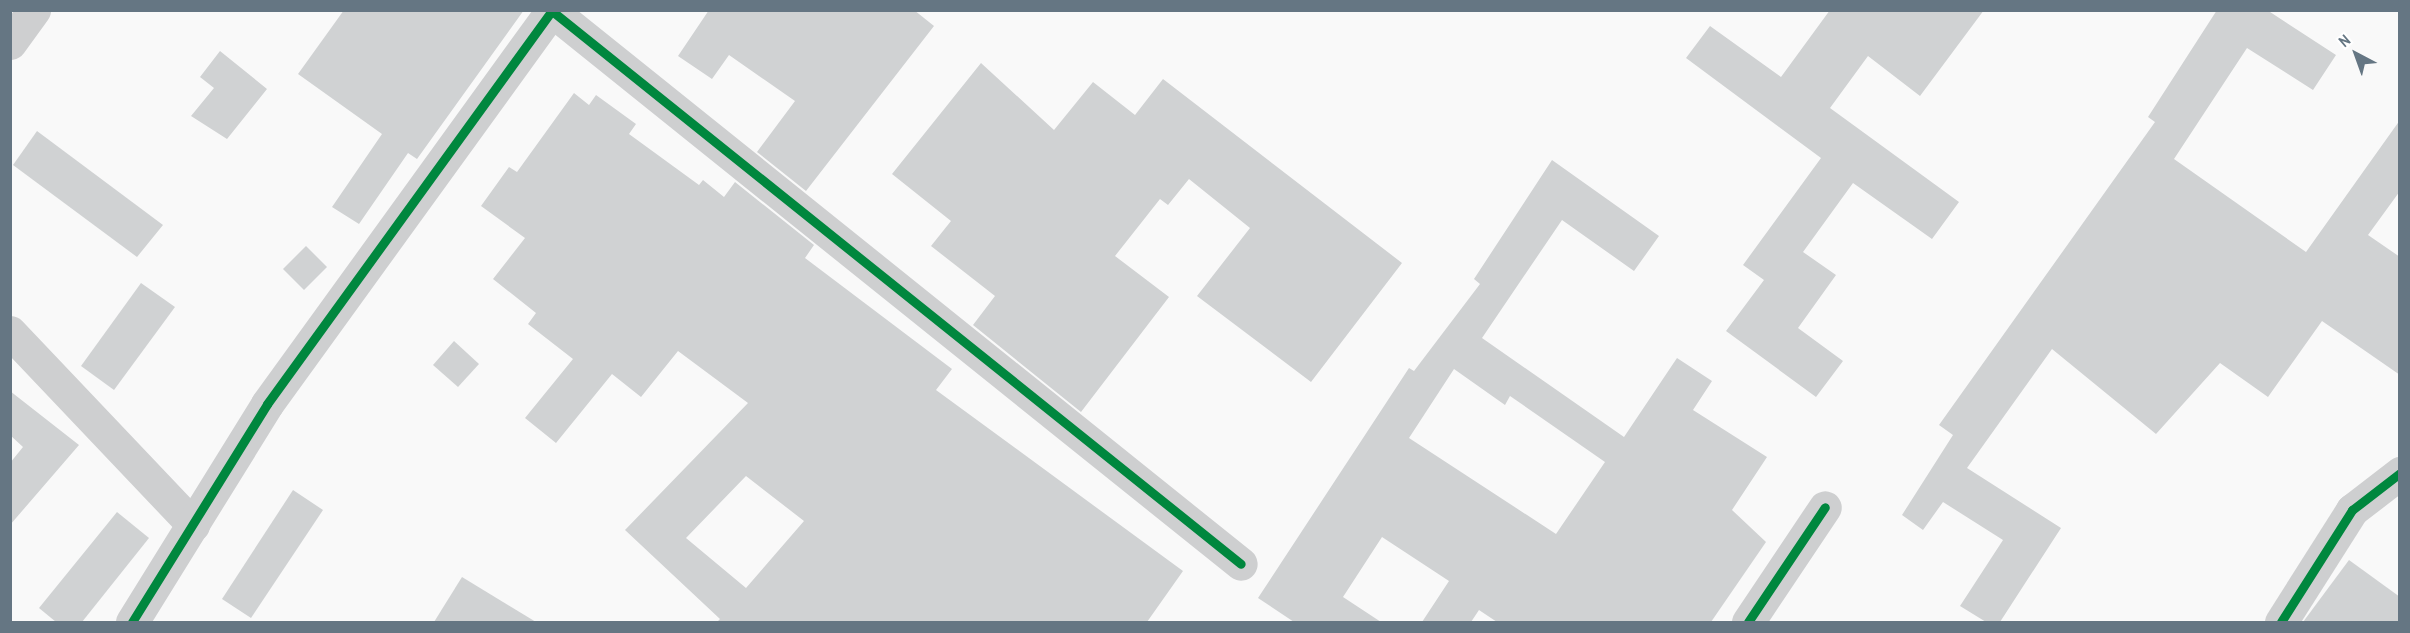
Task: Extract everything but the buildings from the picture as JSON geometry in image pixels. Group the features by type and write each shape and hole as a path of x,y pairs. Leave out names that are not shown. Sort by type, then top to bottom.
{"street":[{"path":"10,44 34,10"},
{"path":"132,622 267,404 552,11 1241,564"},
{"path":"10,332 193,525"},
{"path":"2281,622 2352,510 2400,473"},
{"path":"1748,622 1825,507"}],"cycle path":[{"path":"132,622 267,404 552,10"},
{"path":"552,11 1241,564"},
{"path":"2281,622 2352,510 2400,473"},
{"path":"1748,622 1825,507"}]}
